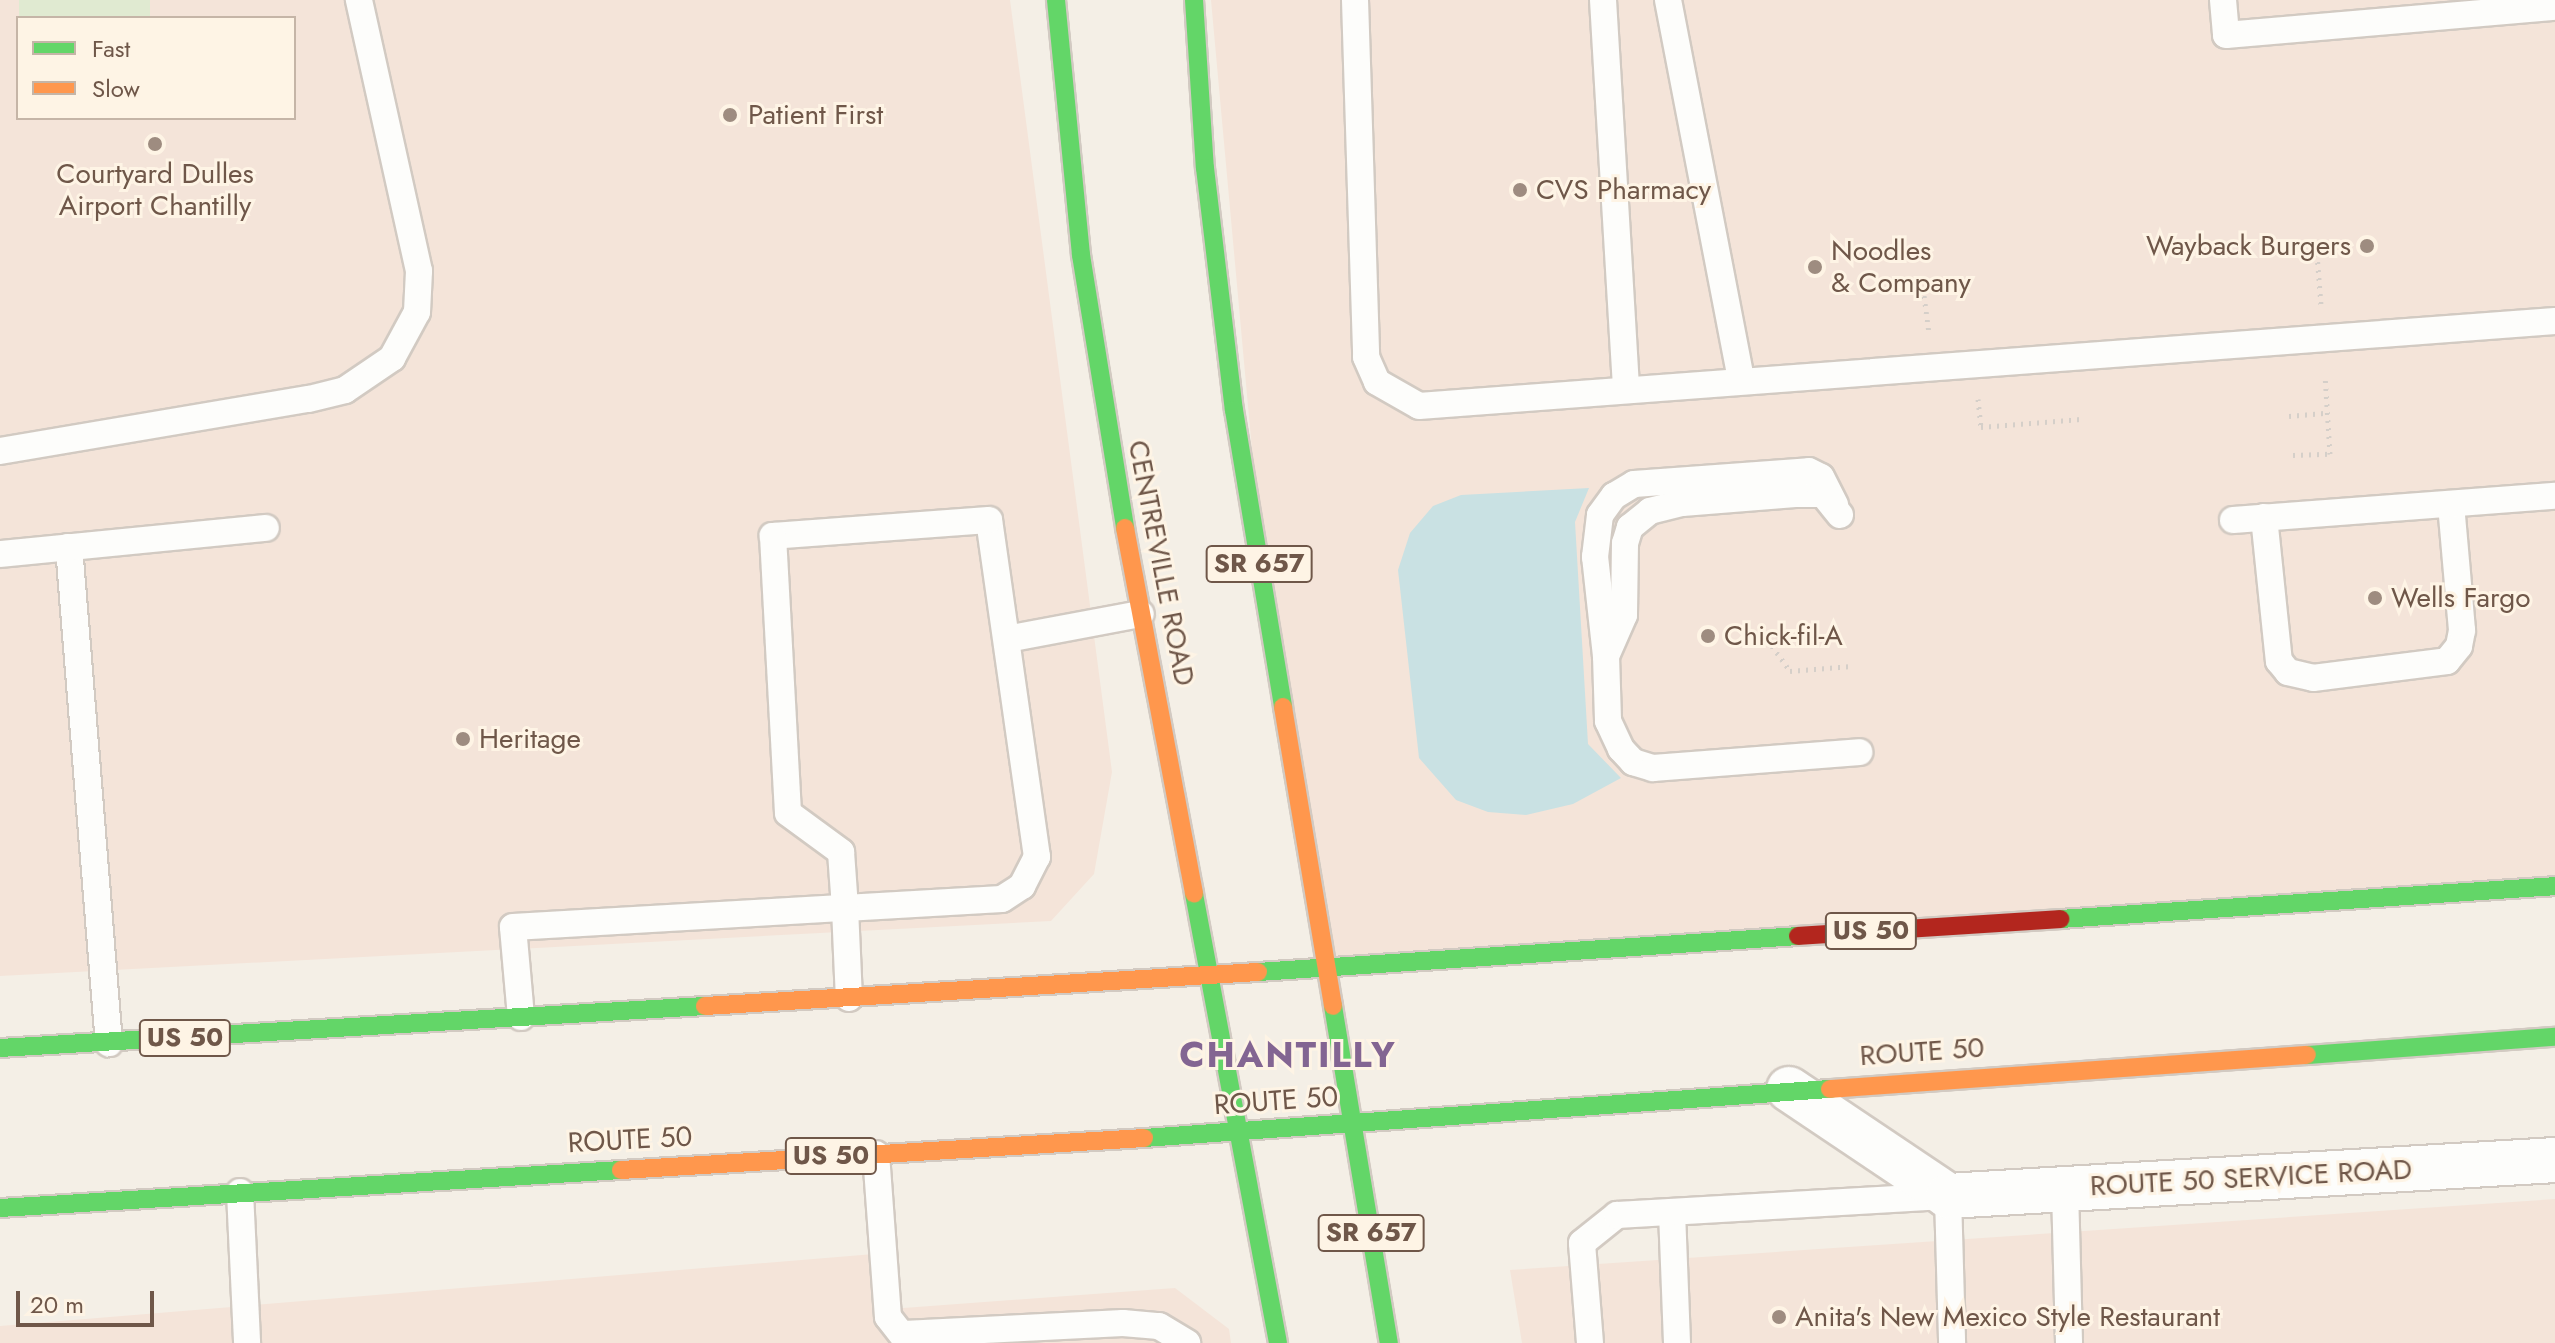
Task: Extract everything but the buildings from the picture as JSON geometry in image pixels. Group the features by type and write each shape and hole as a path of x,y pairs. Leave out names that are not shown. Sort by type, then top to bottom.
{"main road":[{"name":"CENTREVILLE ROAD","path":"1056,0 1081,255 1141,614 1212,975 1278,1343"},
{"name":"SR 657","path":"1194,0 1205,168 1234,410 1330,966 1389,1343"},
{"name":"US 50","path":"0,1048 849,998 2543,887"},
{"path":"0,1031 74,1044"},
{"name":"ROUTE 50","path":"0,1208 1239,1132 1789,1089 2555,1037"}],"street":[{"path":"1789,1089 1948,1196"},
{"name":"ROUTE 50 SERVICE ROAD","path":"1948,1196 2555,1160"}],"lane":[{"path":"0,451 309,399 345,390 392,358 417,312 420,282 359,0"},
{"path":"1355,0 1366,357 1377,382 1419,406 1741,379 2555,321"},
{"path":"1603,0 1626,388"},
{"path":"1668,0 1741,379"},
{"path":"2223,0 2226,35 2555,7"},
{"path":"1840,515 1823,494 1682,503 1650,511 1630,527 1625,543 1624,615 1606,656 1608,721 1621,749 1633,762 1653,768 1859,752"},
{"path":"2233,520 2555,496"},
{"path":"2264,517 2279,661 2288,672 2313,678 2447,661 2459,646 2462,630 2451,504"},
{"path":"521,1017 513,927 845,908 1002,899 1022,886 1037,857 989,520 773,536 788,813 841,852 845,908 849,998"},
{"path":"0,554 266,528"},
{"path":"69,547 109,1043"},
{"path":"1007,639 1141,614"},
{"path":"2543,887 2555,867"},
{"path":"876,1154 888,1317 906,1338 1123,1323 1159,1326 1187,1343"},
{"path":"2065,1189 2069,1343"},
{"path":"240,1192 247,1343"},
{"path":"1590,1343 1582,1243 1617,1215 1948,1196 1952,1343"},
{"path":"1672,1212 1677,1343"}],"path":[{"path":"2289,416 2327,413"},
{"path":"1772,646 1790,671 1852,666"}],"shaded area":[{"path":"0,0 1010,0 1112,772 1094,874 1051,921 0,976"},
{"path":"1211,0 2555,0 2555,887 1330,966 1267,614"},
{"path":"2555,1199 2555,1343 1522,1343 1510,1270"},
{"path":"886,1253 890,1309 1175,1288 1229,1329 1231,1343 0,1343 0,1326"}],"green space":[{"path":"19,0 150,0 150,16 19,16"}],"water":[{"path":"1589,488 1575,522 1588,744 1621,778 1573,804 1526,815 1488,812 1456,800 1419,758 1398,570 1410,533 1433,506 1461,495"}],"traffic: fast":[{"path":"1056,0 1081,255 1125,528"},
{"path":"1194,0 1205,168 1234,410 1283,707"},
{"path":"2060,919 2555,886"},
{"path":"1194,894 1278,1343"},
{"path":"1258,972 1798,936"},
{"path":"0,1048 705,1006"},
{"path":"1333,1006 1389,1343"},
{"path":"2307,1055 2555,1037"},
{"path":"1144,1138 1830,1089"},
{"path":"0,1208 621,1170"}],"traffic: slow":[{"path":"1125,528 1194,894"},
{"path":"1283,707 1333,1006"},
{"path":"705,1006 1258,972"},
{"path":"1830,1089 2307,1055"},
{"path":"621,1170 1144,1138"}],"traffic: jam":[{"path":"1798,936 2060,919"}],"place":[{"name":"Patient First","path":"730,115"},
{"name":"Courtyard Dulles Airport Chantilly","path":"155,144"},
{"name":"CVS Pharmacy","path":"1520,190"},
{"name":"Wayback Burgers","path":"2367,246"},
{"name":"Noodles & Company","path":"1815,267"},
{"name":"Wells Fargo","path":"2375,598"},
{"name":"Chick-fil-A","path":"1708,636"},
{"name":"Heritage","path":"463,739"},
{"name":"Anita's New Mexico Style Restaurant","path":"1779,1317"}],"district":[{"name":"CHANTILLY","path":"1288,1055"}]}
